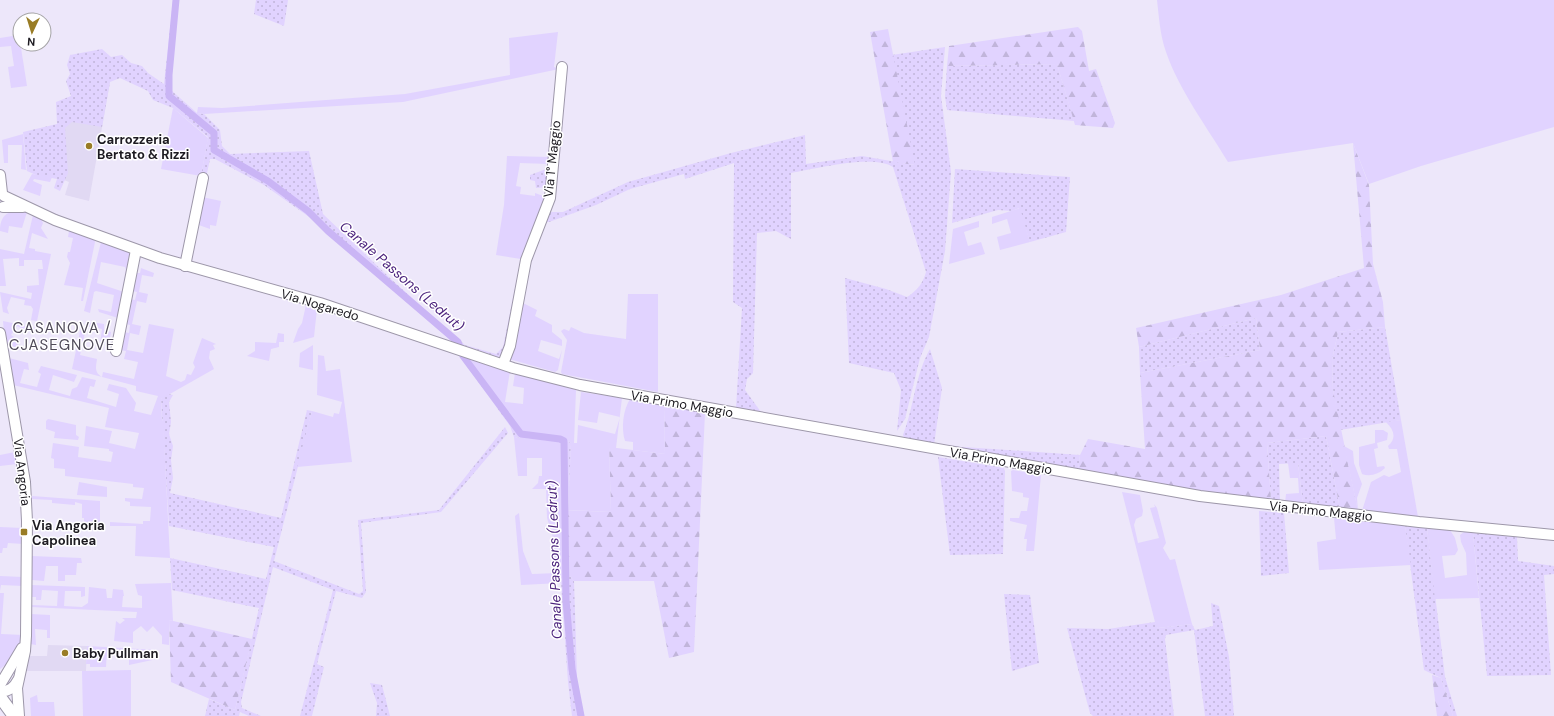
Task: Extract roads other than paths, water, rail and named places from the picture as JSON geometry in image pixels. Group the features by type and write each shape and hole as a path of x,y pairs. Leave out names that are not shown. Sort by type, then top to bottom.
{"main road":[{"path":"5,706 14,716"}],"street":[{"name":"Via 1° Maggio","path":"503,364 510,346 526,260 550,198 562,67"},
{"path":"0,175 2,194 1,210"},
{"path":"185,266 203,178"},
{"name":"Via Nogaredo","path":"2,194 55,220 136,250 185,266 320,304 460,350"},
{"name":"Via Nogaredo","path":"1,210 26,207"},
{"path":"116,351 136,250"},
{"name":"Via Angoria","path":"0,334 25,482 27,521 26,636 25,651 18,680 17,695 19,716"},
{"name":"Via Primo Maggio","path":"460,350 503,364 580,385 1200,496 1255,504 1554,535"},
{"name":"Via Angoria","path":"0,685 22,651 26,636"},
{"name":"Via Angoria","path":"0,673 14,662"},
{"path":"0,692 15,686 18,680"}],"waterway":[{"name":"Canale Passons (Ledrut)","path":"176,0 169,75 169,96 214,133 214,150 268,181 308,211 328,231 458,342 463,356 521,434 560,439 564,441 566,600 572,669 581,716"}],"place":[{"name":"Carrozzeria Bertato & Rizzi","path":"89,146"},
{"name":"Via Angoria Capolinea","path":"24,532"},
{"name":"Baby Pullman","path":"65,653"}],"district":[{"name":"CASANOVA / CJASEGNOVE","path":"62,336"}]}
